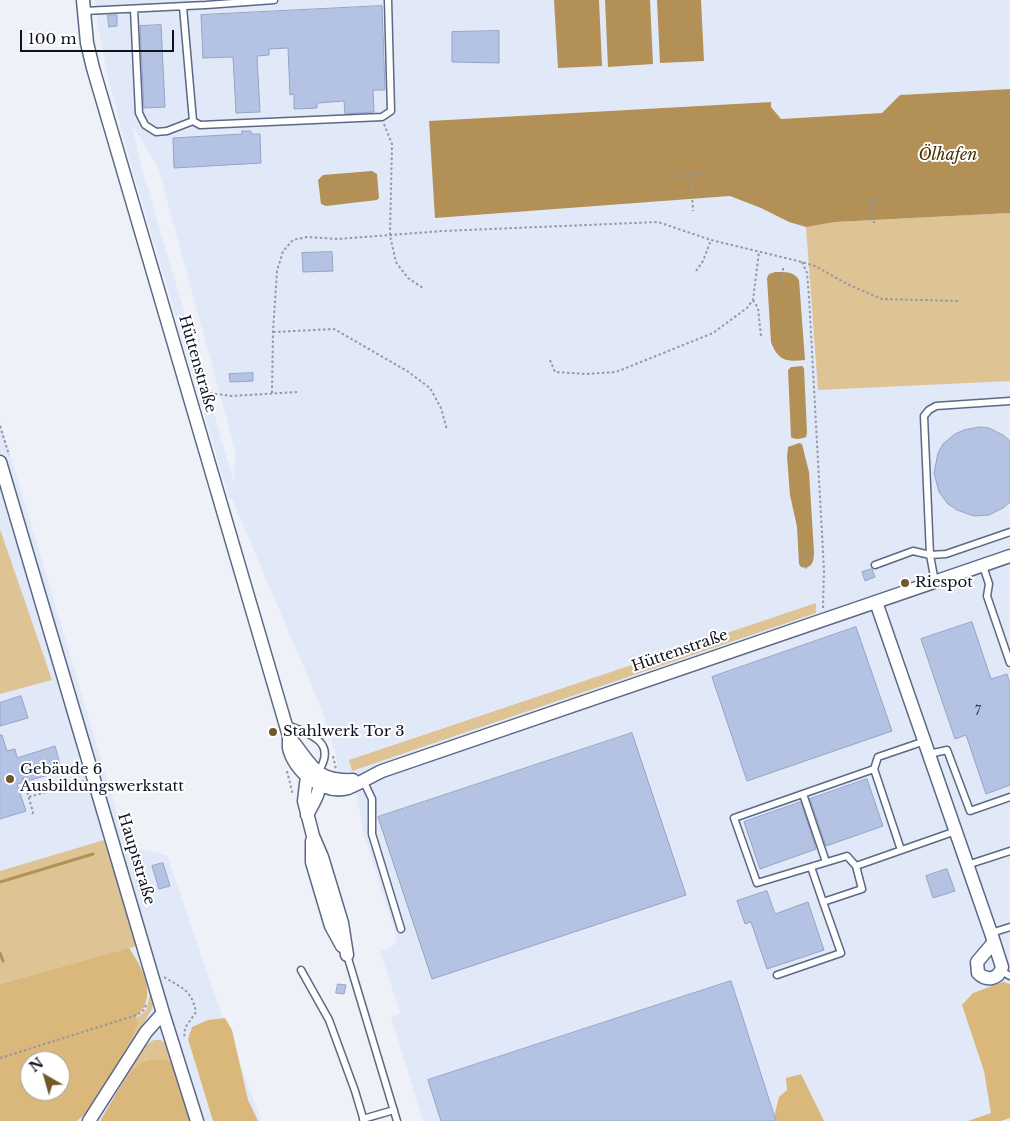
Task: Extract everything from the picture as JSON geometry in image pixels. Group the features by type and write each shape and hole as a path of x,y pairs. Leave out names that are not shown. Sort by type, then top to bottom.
{"street":[{"name":"Hüttenstraße","path":"83,6 93,68 287,730 289,748 297,764 315,777 325,777 338,781 363,780 382,770 1010,556"},
{"name":"Hauptstraße","path":"4,458 94,778 198,1121"},
{"path":"876,602 1005,974 989,979 982,977 976,970 977,962 992,938"},
{"path":"315,777 304,801 313,836 312,862 331,926 347,956"},
{"path":"89,1121 146,1032 164,1013"}],"lane":[{"path":"83,6 134,9 274,0"},
{"path":"183,6 193,121 200,126 382,117 391,112 388,0"},
{"path":"134,9 139,113 145,125 156,132 167,131 193,121"},
{"path":"935,582 930,555 924,420 926,413 936,406 1010,401"},
{"path":"875,564 913,551 930,555 946,554 1010,532"},
{"path":"983,566 989,584 987,596 1010,663"},
{"path":"287,730 317,738 324,746 326,756 315,777"},
{"path":"901,850 874,769 878,756 925,741"},
{"path":"929,754 947,750 970,810 1010,797"},
{"path":"823,902 862,889 856,866 847,856 757,883 734,818 874,769"},
{"path":"363,780 372,799 372,834 401,929"},
{"path":"803,794 826,862"},
{"path":"856,866 956,831"},
{"path":"968,865 1010,851"},
{"path":"777,974 841,953 811,866"},
{"path":"992,938 1010,927"},
{"path":"347,956 397,1121"},
{"path":"301,970 329,1020 364,1120 394,1110"}],"path":[{"path":"382,117 392,144 390,236 396,262 408,278 423,288"},
{"path":"676,176 704,174"},
{"path":"691,175 693,211"},
{"path":"868,201 882,200"},
{"path":"872,201 874,223"},
{"path":"272,393 273,332 277,272 282,251 294,240 307,237 338,239 443,231 658,222 711,240 815,266 847,284 882,299 960,301"},
{"path":"696,271 703,261 711,240"},
{"path":"550,360 555,372 586,374 616,372 713,333 746,308 753,300 759,252"},
{"path":"802,262 807,273 809,297 824,570 822,587 824,619"},
{"path":"783,268 784,287"},
{"path":"753,300 758,308 761,336"},
{"path":"273,332 334,330 407,371 430,388 441,408 447,430"},
{"path":"188,392 232,396 297,392"},
{"path":"0,426 4,458"},
{"path":"805,551 806,570"},
{"path":"23,778 33,812 32,816"},
{"path":"29,797 94,778"},
{"path":"66,786 68,790"},
{"path":"127,848 133,854 135,860 134,871 143,902"},
{"path":"164,977 191,994 196,1012 185,1028 184,1041"},
{"path":"0,1058 137,1015 144,1010 148,1002"}],"shaded area":[{"path":"95,0 1010,0 1010,89 900,95 882,113 781,119 771,107 770,102 429,121 436,218 730,196 761,208 789,222 835,222 1010,213 1010,1121 423,1121 391,1017 400,1012 380,951 390,948 395,944 397,938 364,835 352,772 339,773 323,712 232,499 229,498 125,144 107,74","holes":["132,125 158,167 235,450 234,482 142,169"]},
{"path":"1010,213 1010,381 818,390 806,227 835,222"},
{"path":"0,420 127,846 167,855 213,990 261,1121 0,1121"},
{"path":"0,529 52,680 0,694"},
{"path":"816,603 816,613 352,771 349,760"},
{"path":"104,840 137,946 0,984 0,871"},
{"path":"129,948 144,975 147,998 145,1005 136,1018 139,1023 118,1066 92,1108 77,1121 0,1121 0,984"},
{"path":"148,982 154,999 152,1009 118,1066 139,1023 136,1018 146,1011 150,994"},
{"path":"1003,982 1010,984 1010,1118 1001,1121 968,1121 991,1113 984,1071 962,1005 973,993"},
{"path":"225,1018 232,1030 248,1100 258,1121 213,1121 188,1039 192,1027 208,1020"},
{"path":"154,1040 166,1043 174,1063 137,1065 126,1077 141,1051"},
{"path":"149,1060 164,1060 174,1063 193,1121 100,1121 126,1077 137,1065"},
{"path":"801,1074 824,1121 773,1121 779,1097 787,1090 786,1078"}],"water":[{"path":"554,0 599,0 602,66 558,68"},
{"path":"605,0 650,0 653,64 608,67"},
{"path":"657,0 701,0 704,61 660,63"},
{"name":"Ölhafen","path":"1010,89 1010,213 835,222 806,227 789,222 761,208 730,196 435,218 429,121 771,102 771,107 781,119 882,113 900,95"},
{"path":"372,171 377,174 379,198 377,200 326,206 321,204 318,180 323,175"},
{"path":"775,272 792,274 799,280 805,360 793,361 780,357 771,342 767,278 769,274"},
{"path":"802,366 804,368 807,433 806,437 796,439 791,437 788,370 791,367"},
{"path":"799,443 802,444 809,472 814,552 812,564 805,568 799,564 797,527 790,495 787,457 788,447"}],"building":[{"path":"382,6 385,90 373,90 374,112 345,114 344,101 317,103 317,108 294,109 294,94 290,95 288,48 269,49 269,55 257,56 260,112 236,113 233,57 203,58 201,15"},
{"path":"108,15 117,15 117,26 109,27"},
{"path":"161,25 165,107 144,108 140,26"},
{"path":"499,31 499,63 452,62 452,32"},
{"path":"242,131 260,134 261,163 174,168 173,138 242,134"},
{"path":"332,252 333,271 303,272 302,253"},
{"path":"253,373 253,381 230,382 229,374"},
{"path":"980,427 989,428 1010,441 1010,502 989,515 974,516 957,510 948,504 939,492 934,473 938,453 943,444 955,434"},
{"path":"872,569 875,577 865,581 862,572"},
{"path":"972,622 991,679 1007,674 1010,684 1010,785 986,794 966,735 955,739 921,639"},
{"path":"856,627 892,731 747,781 712,677"},
{"path":"21,696 28,718 0,726 0,703"},
{"path":"632,733 686,895 432,979 378,817"},
{"name":"Gebäude 6 Ausbildungswerkstatt","path":"0,735 2,735 7,751 15,749 17,758 55,746 62,771 17,784 26,811 0,819"},
{"path":"867,779 883,826 826,846 810,799"},
{"path":"801,802 816,849 760,869 744,822"},
{"path":"163,863 170,886 159,889 152,866"},
{"path":"947,869 955,891 933,898 926,876"},
{"path":"767,891 775,914 808,902 824,950 767,969 751,922 745,924 737,901"},
{"path":"731,981 776,1121 441,1121 428,1080"},
{"path":"338,984 346,985 344,994 336,993"}],"waterway":[{"path":"0,882 93,854"},
{"path":"0,953 3,961"}],"place":[{"name":"Riespot","path":"905,583"},
{"name":"Stahlwerk Tor 3","path":"273,732"},
{"name":"Gebäude 6 Ausbildungswerkstatt","path":"10,779"}]}
